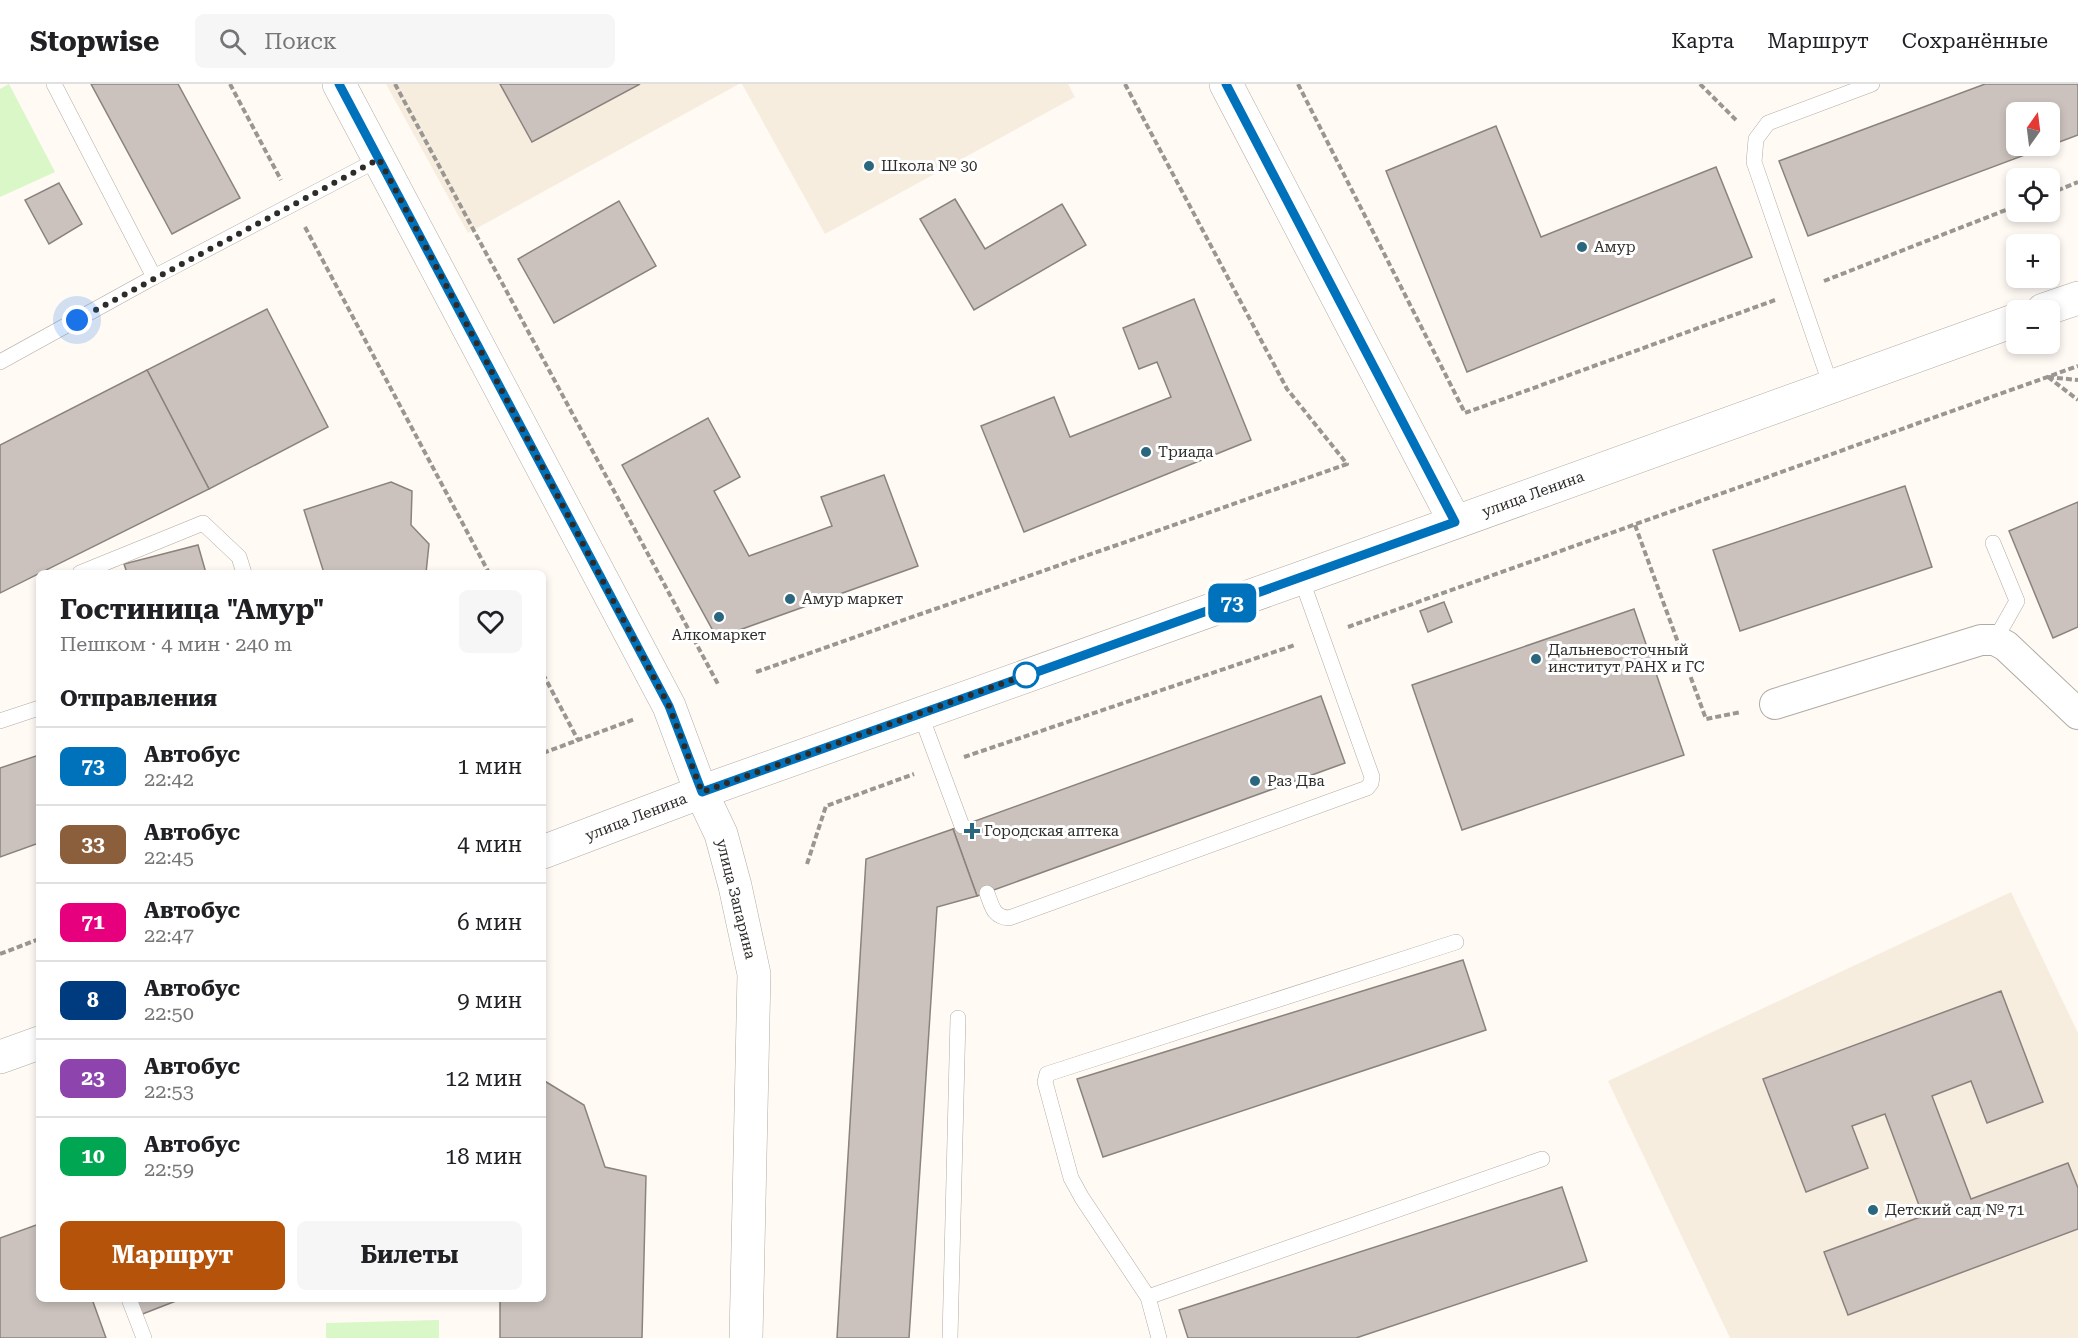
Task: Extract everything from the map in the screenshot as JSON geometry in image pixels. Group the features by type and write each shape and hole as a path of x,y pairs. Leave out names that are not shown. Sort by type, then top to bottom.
{"main road":[{"name":"улица Запарина","path":"339,84 669,706 721,834 735,885 754,974 746,1338"},
{"path":"1226,84 1455,522"},
{"path":"2060,304 2078,298"},
{"name":"улица Ленина","path":"546,851 920,713 2006,324"},
{"path":"0,1058 36,1044"}],"street":[{"path":"1775,704 1981,640 1995,640 2006,646 2078,714"}],"lane":[{"path":"54,84 154,277"},
{"path":"1831,386 1754,162 1756,139 1768,123 1872,84"},
{"path":"0,362 154,277 379,159"},
{"path":"87,570 203,523 238,557 243,570"},
{"path":"1993,543 2017,601 1995,640"},
{"path":"987,892 995,914 1001,918 1009,918 1367,788 1372,777 1301,578"},
{"path":"0,721 36,709"},
{"path":"920,713 962,826"},
{"path":"1159,1338 1148,1297 1071,1178 1045,1082 1047,1074 1456,942"},
{"path":"950,1338 958,1018"},
{"path":"1148,1297 1542,1160"},
{"path":"130,1302 144,1338"}],"path":[{"path":"230,84 487,570"},
{"path":"395,84 719,686"},
{"path":"756,672 1347,464 1287,389 1125,84"},
{"path":"1298,84 1466,413 1798,291 2006,210"},
{"path":"1700,84 1756,139"},
{"path":"2060,189 2078,182"},
{"path":"807,864 826,806 940,765 1322,636 2078,366"},
{"path":"2048,377 2078,380"},
{"path":"2048,377 2078,400"},
{"path":"1635,525 1706,719 1775,704"},
{"path":"546,680 578,740"},
{"path":"546,752 642,716"},
{"path":"0,954 36,940"}],"shaded area":[{"path":"386,84 739,84 468,233"},
{"name":"Школа № 30","path":"742,84 1068,84 1075,97 825,234"},
{"name":"Детский сад № 71","path":"2011,892 2078,1033 2078,1338 1730,1338 1608,1081"}],"green space":[{"path":"9,84 55,172 0,197 0,89"},
{"path":"439,1320 439,1338 326,1338 326,1323"}],"building":[{"path":"91,84 178,84 240,198 172,234"},
{"path":"500,84 640,84 532,142"},
{"path":"1985,84 2078,84 2078,135 2060,142 2060,102 2006,102 2006,156 2022,156 1808,236 1779,161"},
{"name":"Амур","path":"1496,126 1541,237 1716,167 1752,257 1467,372 1386,171"},
{"path":"59,183 82,224 49,244 25,200"},
{"path":"955,199 985,249 1062,204 1086,245 974,310 920,219"},
{"path":"619,201 656,266 554,323 518,259"},
{"path":"1194,299 1251,440 1024,532 981,426 1054,397 1070,437 1171,397 1157,362 1139,369 1123,328"},
{"path":"267,309 328,427 209,489 147,370"},
{"path":"147,370 209,489 46,570 36,570 36,575 0,593 0,445"},
{"path":"708,418 740,477 714,491 749,556 832,526 821,497 884,475 918,566 717,638 622,465"},
{"path":"391,482 412,491 411,525 429,544 426,570 323,570 304,510"},
{"path":"1905,486 1932,567 1740,631 1713,550"},
{"path":"2078,502 2078,627 2053,638 2009,531"},
{"path":"198,545 205,570 126,570 124,564"},
{"path":"1444,602 1452,622 1428,632 1420,611"},
{"name":"Дальневосточный институт РАНХ и ГС","path":"1634,609 1684,755 1462,830 1412,685"},
{"path":"1321,696 1345,763 977,896 953,829"},
{"path":"36,756 36,844 0,857 0,768"},
{"path":"953,829 977,896 937,907 909,1338 837,1338 866,859"},
{"path":"1463,960 1486,1030 1103,1157 1077,1079"},
{"path":"2001,991 2043,1102 1987,1123 1971,1081 1932,1096 1971,1199 2068,1163 2078,1188 2078,1229 1848,1315 1824,1252 1923,1216 1885,1114 1852,1126 1868,1168 1806,1192 1763,1079"},
{"path":"546,1082 584,1105 605,1167 646,1176 642,1338 500,1338 500,1302 546,1302"},
{"path":"1562,1187 1587,1261 1356,1338 1188,1338 1179,1310"},
{"path":"36,1225 36,1302 93,1302 106,1338 0,1338 0,1238"},
{"path":"134,1302 173,1302 140,1315"}],"bus line":[{"name":"73","path":"339,84 669,706 702,792 1455,522 1226,84"}],"place":[{"name":"Школа № 30","path":"869,166"},
{"name":"Амур","path":"1582,247"},
{"name":"Триада","path":"1146,452"},
{"name":"Амур маркет","path":"790,599"},
{"name":"Алкомаркет","path":"719,617"},
{"name":"Дальневосточный институт РАНХ и ГС","path":"1536,659"},
{"name":"Раз Два","path":"1255,781"},
{"name":"Городская аптека","path":"972,831"},
{"name":"Детский сад № 71","path":"1873,1210"}],"route":[{"path":"77,320 379,159 669,706 702,792 1026,675"}]}
